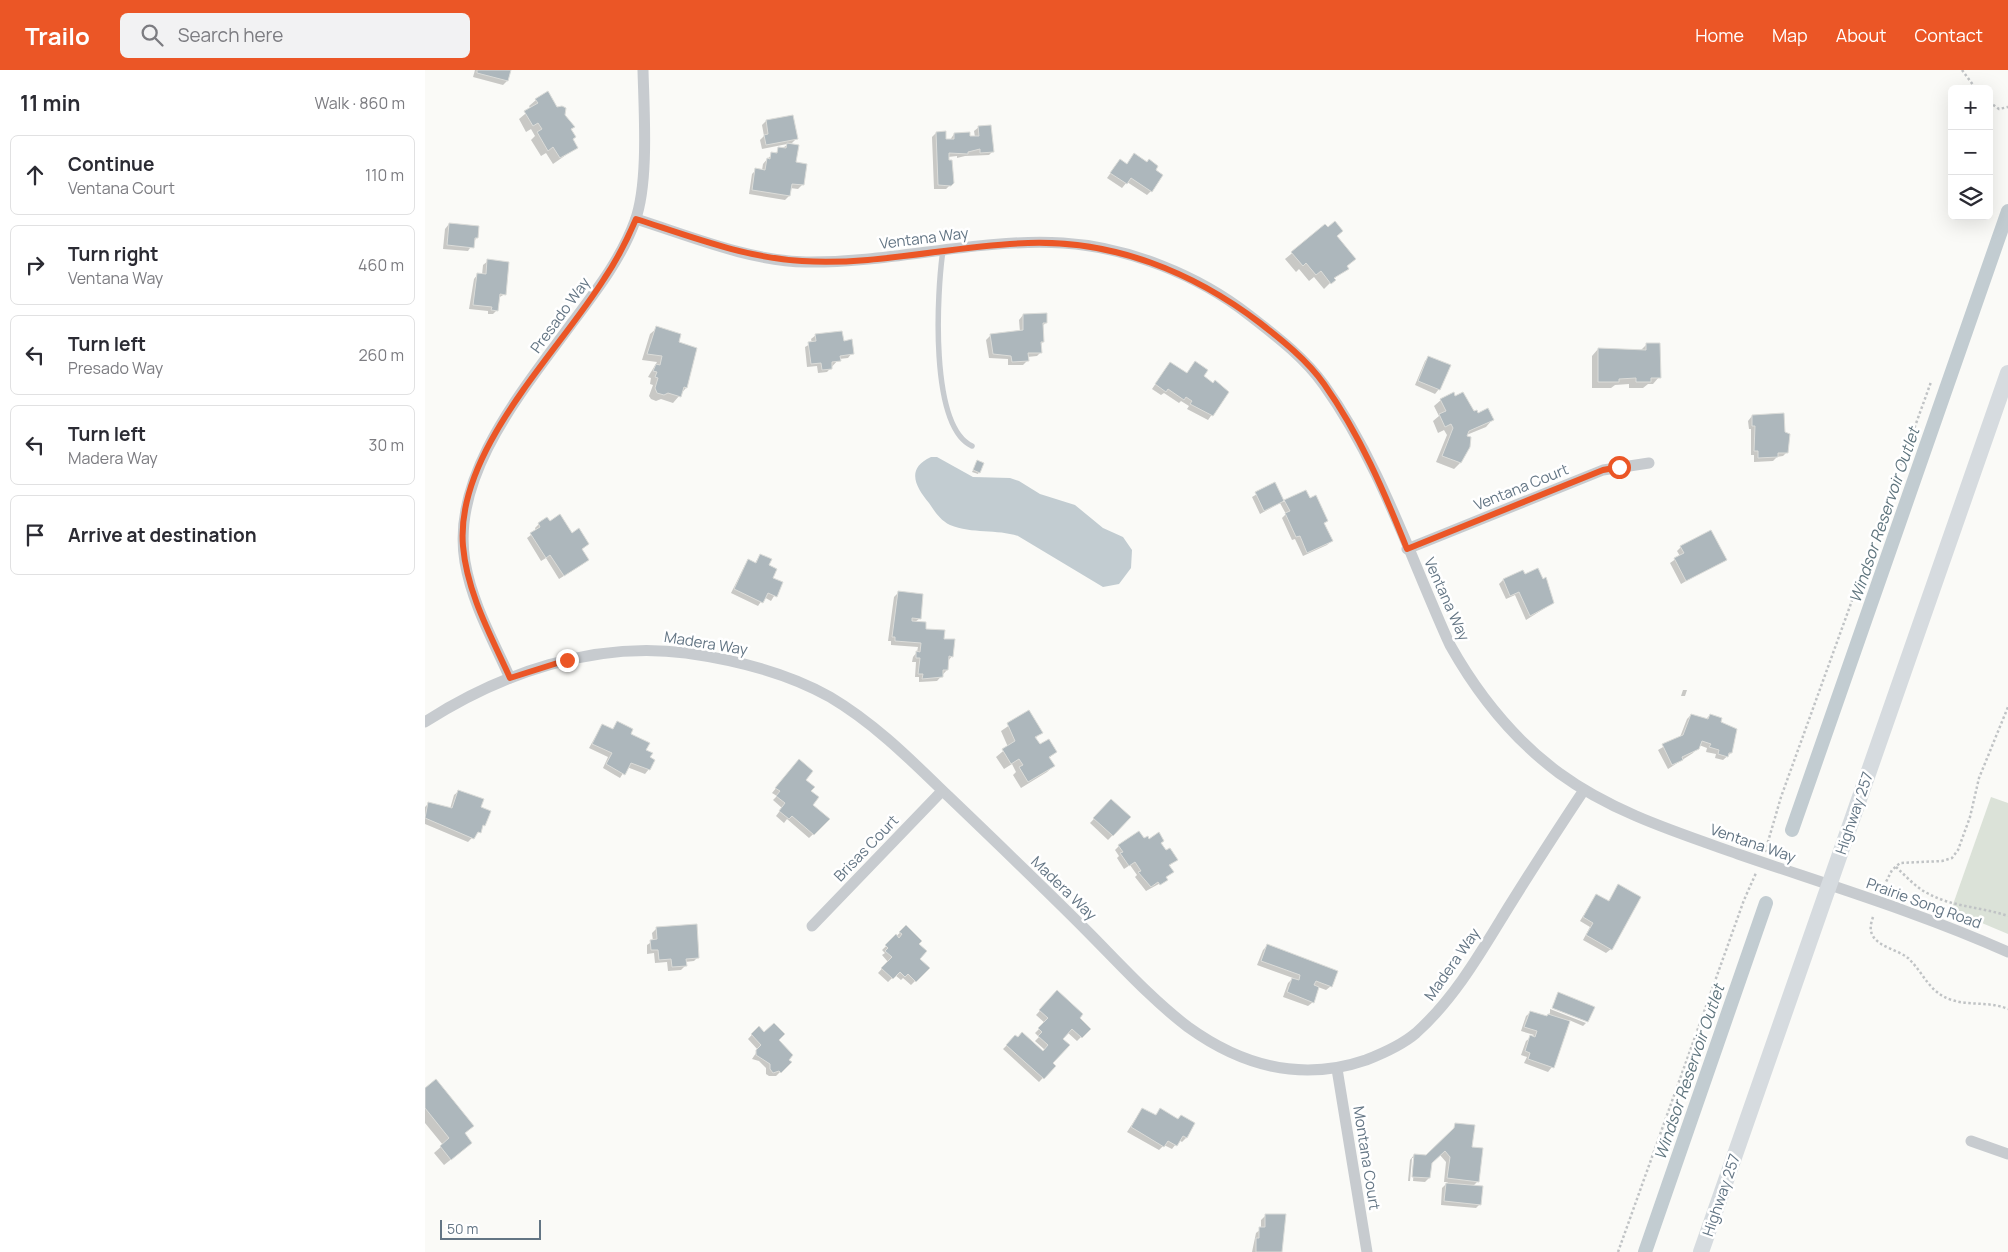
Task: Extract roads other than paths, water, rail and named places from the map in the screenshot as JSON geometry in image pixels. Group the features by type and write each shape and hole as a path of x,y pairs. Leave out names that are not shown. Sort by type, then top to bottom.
{"main road":[{"name":"Highway 257","path":"1701,1252 2008,373"}],"street":[{"name":"Presado Way","path":"510,678 481,615 465,564 463,532 469,495 476,473 496,433 545,359 604,281 627,241 636,219 644,146 643,70"},
{"name":"Ventana Way","path":"636,219 730,248 783,260 805,262 866,260 943,250 1028,243 1064,243 1097,248 1146,261 1177,273 1225,298 1284,342 1323,383 1366,453 1450,645 1479,694 1513,734 1532,752 1584,790 1643,820 1829,885"},
{"name":"Ventana Court","path":"1407,549 1603,470 1649,463"},
{"name":"Madera Way","path":"425,722 466,699 510,678 581,656 644,650 720,658 749,664 787,678 829,697 889,740 1185,1025 1207,1040 1239,1057 1273,1066 1318,1071 1337,1069 1382,1054 1402,1044 1443,1007 1484,948 1584,790"},
{"name":"Brisas Court","path":"812,926 942,791"},
{"name":"Prairie Song Road","path":"1829,885 1952,927 2008,952"},
{"name":"Montana Court","path":"1337,1069 1367,1252"},
{"path":"1971,1141 2008,1154"}],"lane":[{"path":"943,250 938,295 942,381 953,427 960,440 972,446"}],"waterway":[{"name":"Windsor Reservoir Outlet","path":"1792,830 2008,211"},
{"name":"Windsor Reservoir Outlet","path":"1645,1252 1766,903"}]}
